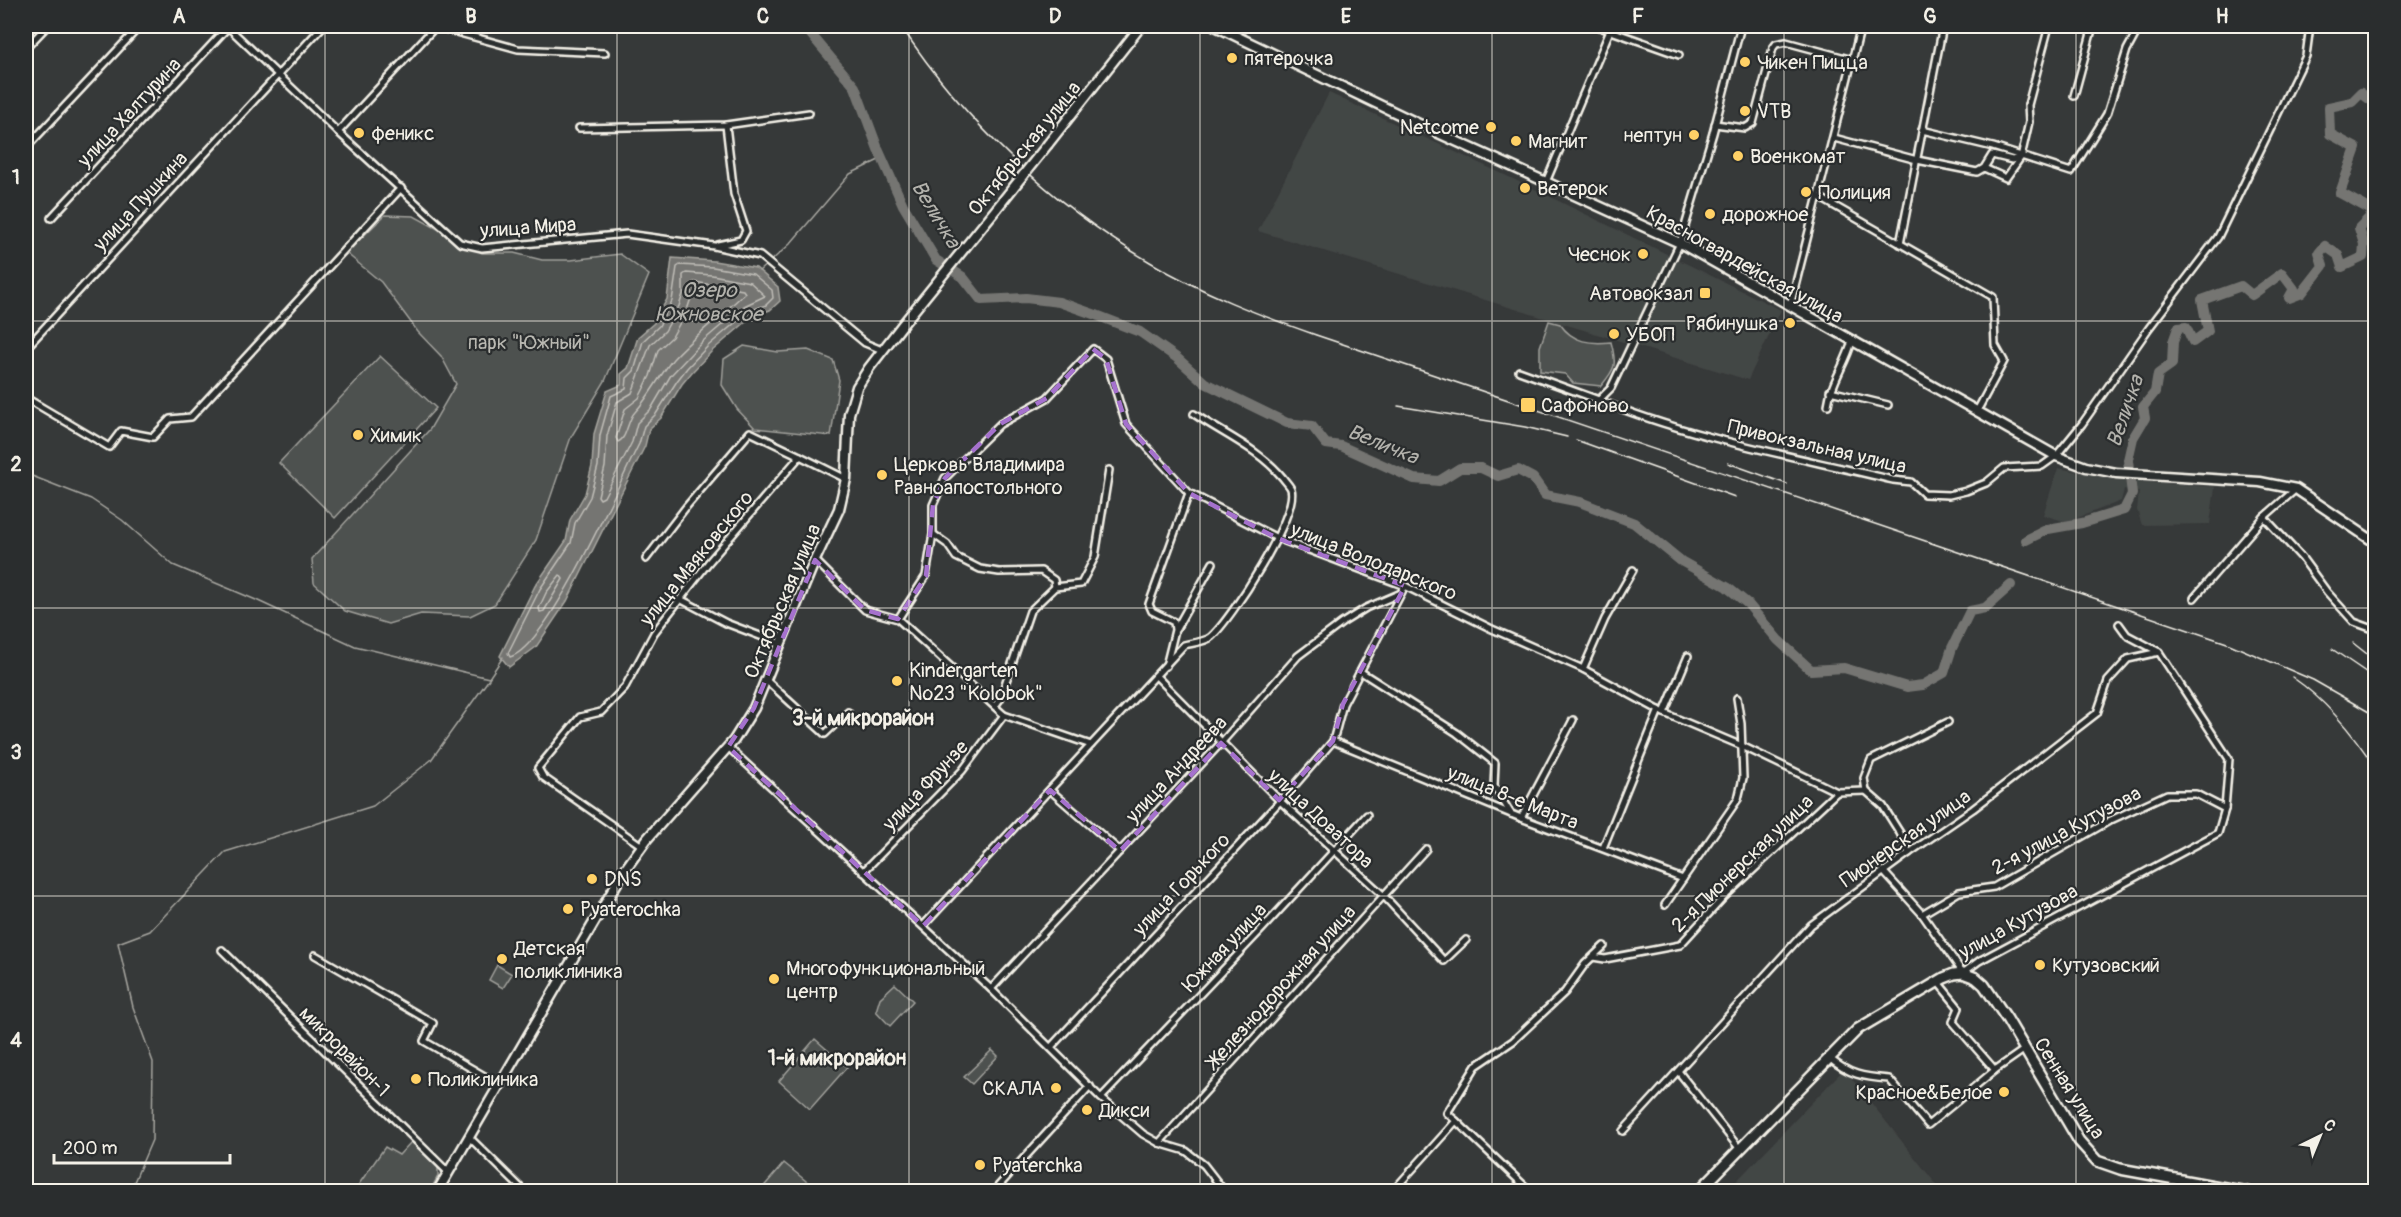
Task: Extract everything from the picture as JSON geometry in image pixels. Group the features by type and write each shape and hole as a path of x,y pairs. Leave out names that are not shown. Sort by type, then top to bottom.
{"main road":[{"name":"Октябрьская улица","path":"437,1191 624,871 642,846 728,747 754,708 815,560 839,509 846,479 849,414 857,387 882,350 1141,26"},
{"name":"Красногвардейская улица","path":"1219,27 1438,133 1680,243 2055,456 2086,467 2116,473 2260,482 2296,489"},
{"path":"2296,489 2376,543"},
{"name":"улица Кутузова","path":"1698,1191 1828,1057 1870,1020 1937,981 1954,974 1963,974"},
{"name":"Сенная улица","path":"1963,974 1976,978 1984,985 2079,1141 2097,1161 2120,1169 2247,1191"}],"street":[{"path":"26,48 47,26"},
{"path":"26,148 141,26"},
{"name":"улица Мира","path":"227,26 338,132 460,243 482,248 627,234 714,246 760,256 865,343 882,350"},
{"name":"улица Халтурина","path":"51,218 227,26"},
{"name":"улица Пушкина","path":"26,348 323,26"},
{"path":"338,132 436,26 518,49 605,53"},
{"path":"1597,26 1611,28 1678,55"},
{"path":"1599,400 1611,388 1619,374 1680,243 1741,26"},
{"path":"1790,306 1861,26"},
{"path":"1900,244 1943,26"},
{"path":"1984,168 2006,178 2021,157 2029,122 2028,105 2049,26"},
{"path":"2074,96 2093,26"},
{"path":"1922,130 1993,147 2071,172 2107,114 2127,50 2139,26"},
{"path":"2055,456 2082,424 2149,328 2218,237 2306,56 2310,26"},
{"path":"1546,182 1611,28"},
{"path":"1715,124 1745,128 1753,123 1776,44 1786,42 1853,60"},
{"path":"579,128 726,125 809,113"},
{"path":"714,246 741,240 746,231 734,194 726,125"},
{"path":"1834,138 1917,160 1977,172 1984,168 1992,155 2012,160 2021,157"},
{"path":"26,398 109,447 121,431 153,437 170,419 191,417 401,188"},
{"path":"1819,198 1993,297 1995,345 2004,361 1977,411"},
{"path":"1828,405 1830,391 1852,341"},
{"name":"улица Володарского","path":"933,534 933,505 945,478 1000,424 1047,398 1093,349 1106,359 1126,424 1189,493 1277,538 1405,586 1492,629 1583,669 1662,712 1742,746 1837,792 1866,791"},
{"name":"Привокзальная улица","path":"1519,371 1635,415 1720,440 1893,480 1911,482 1924,494 1949,495 1966,491 1986,483 2004,468 2042,466 2055,456"},
{"path":"1830,391 1888,405"},
{"path":"922,926 1184,645 1210,638 1245,596 1277,538 1292,504 1291,489 1270,462 1194,414"},
{"path":"646,559 686,507 750,432 846,479"},
{"name":"улица Маяковского","path":"642,846 543,777 538,768 580,717 601,712 625,687 654,633 708,563 800,456"},
{"path":"995,706 1000,699 1030,611 1055,587 1081,584 1095,557 1109,470"},
{"path":"2194,598 2264,517 2296,489"},
{"path":"1175,630 1174,622 1152,611 1149,604 1189,493"},
{"path":"2264,517 2302,558 2327,592 2354,622 2376,630"},
{"path":"898,619 926,576 933,534 948,544 956,557 980,569 999,572 1041,571 1054,579 1055,587"},
{"path":"815,560 866,610 898,619 1004,714 1091,746"},
{"path":"1166,666 1175,630 1214,563"},
{"path":"1583,669 1605,619 1633,570"},
{"path":"1333,741 1343,704 1405,586"},
{"name":"улица Андреева","path":"991,989 1221,743 1298,656 1366,608 1401,593"},
{"path":"680,599 726,623 781,644"},
{"path":"2119,624 2127,635 2159,652"},
{"name":"улица Кутузова","path":"1963,974 1979,961 2218,833 2225,809 2229,759 2159,652"},
{"name":"Пионерская улица","path":"1623,1131 1811,925 1883,871 1973,809 2097,713 2108,681 2128,659 2159,652"},
{"path":"1603,848 1688,656"},
{"path":"1361,672 1457,734 1495,763 1494,786 1510,814"},
{"name":"улица Доватора","path":"1156,676 1279,800 1383,896 1444,961 1466,940"},
{"path":"766,680 825,734 848,712"},
{"path":"1665,905 1738,799 1743,778 1742,724 1737,698"},
{"name":"улица Фрунзе","path":"863,872 962,771 1004,714"},
{"path":"1521,818 1573,720"},
{"path":"1909,853 1900,833 1883,806 1866,791 1864,778 1871,760 1948,722"},
{"name":"улица Горького","path":"1051,1047 1295,785 1333,741"},
{"name":"улица 8-е Марта","path":"1333,741 1510,814 1683,879"},
{"path":"728,747 991,989 1101,1098 1143,1134 1159,1143 1186,1151 1204,1165 1226,1191"},
{"path":"1050,790 1120,851"},
{"name":"2-я Пионерская улица","path":"1593,957 1605,959 1680,945 1723,898 1837,792"},
{"name":"2-я улица Кутузова","path":"1922,914 1959,892 1994,887 2111,820 2167,794 2196,794 2225,809"},
{"name":"Южная улица","path":"1101,1098 1367,815"},
{"name":"Железнодорожная улица","path":"1159,1143 1426,849"},
{"path":"1883,871 1922,914 1963,974"},
{"path":"1531,1191 1447,1113 1476,1066 1514,1041 1565,992 1604,946"},
{"name":"микрорайон-1","path":"222,950 448,1172"},
{"path":"315,955 434,1023 424,1041 500,1085"},
{"path":"1937,981 1959,1008 1953,1022 1995,1070"},
{"path":"1828,1057 1843,1070 1863,1077 1889,1079 1928,1125 1995,1070 2025,1049"},
{"path":"1678,1071 1739,1148"},
{"path":"993,1191 1090,1086"},
{"path":"1392,1191 1456,1121"},
{"path":"470,1138 525,1191"}],"highlighted area":[{"path":"1093,349 1106,359 1126,424 1189,493 1277,538 1405,586 1343,704 1333,741 1279,800 1221,743 1120,851 1050,790 923,926 728,747 754,708 815,560 865,610 898,619 926,576 933,505 945,478 1000,424 1047,398"}],"shaded area":[{"path":"1329,93 1526,185 1781,310 1748,380 1258,231"},
{"path":"2058,468 2115,479 2215,487 2210,524 2142,525 2137,510 2139,492 2124,489 2121,501 2067,522 2043,515"},
{"path":"1844,1069 1940,1189 1937,1192 1726,1192"}],"green space":[{"name":"парк \"Южный\"","path":"385,215 414,216 482,253 514,253 542,260 571,260 620,254 649,275 605,381 571,437 536,540 495,604 470,616 421,614 388,624 345,611 314,583 312,559 430,429 456,384 441,356 418,332 381,282 346,253"},
{"path":"1549,321 1560,324 1577,339 1596,343 1611,342 1614,366 1601,386 1573,383 1565,374 1540,371 1540,347"},
{"path":"744,346 778,352 808,350 833,360 839,380 831,436 755,428 737,409 722,385 724,359"},
{"path":"380,356 436,408 335,518 279,463"},
{"path":"497,965 512,974 503,988 489,980"},
{"path":"895,984 913,1001 890,1026 876,1011 880,998"},
{"path":"815,1039 847,1067 810,1109 779,1081"},
{"path":"992,1050 998,1056 972,1084 964,1077"},
{"path":"411,1142 438,1165 438,1176 430,1191 359,1192 359,1184 385,1147 399,1155"},
{"path":"784,1163 811,1185 806,1191 760,1191"}],"water":[{"name":"Озеро Южновское","path":"672,258 714,261 756,268 778,287 780,301 770,310 753,316 712,351 682,384 661,418 649,429 645,446 567,601 536,647 509,667 500,656 535,586 566,541 570,520 585,494 592,466 594,434 607,391 621,385 621,374 628,368 638,337 654,323 667,299"}],"waterway":[{"name":"Величка","path":"804,26 855,87 878,149 903,205 936,260 963,277 981,300 1026,298 1059,302 1140,332 1177,358 1205,383 1287,423 1312,426 1326,444 1341,446 1414,479 1439,481 1460,468 1481,468 1498,476 1518,470 1533,478 1545,495 1580,502 1634,523 1681,561 1727,587 1748,604 1778,640 1811,670 1844,668 1907,687 1923,685 1944,673 1952,648 1970,611 1985,608 2011,585"},
{"name":"Величка","path":"2026,540 2048,529 2082,523 2124,510 2132,494 2128,460 2133,438 2145,418 2143,407 2155,392 2158,374 2172,364 2173,342 2178,328 2186,327 2193,342 2208,331 2202,300 2241,286 2252,295 2282,273 2294,289 2289,298 2302,293 2323,266 2319,253 2325,246 2338,255 2342,267 2363,257 2364,244 2359,228 2375,212 2340,193 2356,148 2330,134 2329,107 2352,102 2361,93 2376,104"},
{"path":"771,261 790,244 850,174 883,158"},
{"path":"759,271 767,264"},
{"path":"26,468 32,476 91,499 122,520 173,565 355,646 489,678 503,657"},
{"path":"124,1192 134,1182 152,1140 153,1062 133,1007 118,943 150,931 225,852 373,806 431,760 489,679"}],"railway":[{"path":"901,26 926,61 981,127 1044,187 1113,239 1150,262 1210,293 1316,335 2227,643 2313,680 2376,716"},
{"path":"1398,406 1525,427 1567,437"},
{"path":"1576,440 1735,497"},
{"path":"1728,463 1787,484"},
{"path":"2353,643 2376,661"},
{"path":"2332,649 2376,679"},
{"path":"2292,677 2317,696 2338,718 2376,769"}],"place":[{"name":"пятерочка","path":"1232,58"},
{"name":"Чикен Пицца","path":"1745,62"},
{"name":"VTB","path":"1745,111"},
{"name":"Netcome","path":"1491,127"},
{"name":"феникс","path":"359,133"},
{"name":"нептун","path":"1694,135"},
{"name":"Магнит","path":"1516,141"},
{"name":"Военкомат","path":"1738,156"},
{"name":"Ветерок","path":"1525,188"},
{"name":"Полиция","path":"1806,192"},
{"name":"дорожное","path":"1710,214"},
{"name":"Чеснок","path":"1643,254"},
{"name":"Автовокзал","path":"1705,293"},
{"name":"Рябинушка","path":"1790,323"},
{"name":"УБОП","path":"1614,334"},
{"name":"Сафоново","path":"1528,405"},
{"name":"Химик","path":"358,435"},
{"name":"Церковь Владимира Равноапостольного","path":"882,475"},
{"name":"Kindergarten №23 \"Kolobok\"","path":"897,681"},
{"name":"DNS","path":"592,879"},
{"name":"Pyaterochka","path":"568,909"},
{"name":"Детская поликлиника","path":"502,959"},
{"name":"Кутузовский","path":"2040,965"},
{"name":"Многофункциональный центр","path":"774,979"},
{"name":"Поликлиника","path":"416,1079"},
{"name":"СКАЛА","path":"1056,1088"},
{"name":"Красное&Белое","path":"2004,1092"},
{"name":"Дикси","path":"1087,1110"},
{"name":"Pyaterchka","path":"980,1165"}],"district":[{"name":"3-й микрорайон","path":"863,718"},
{"name":"1-й микрорайон","path":"837,1058"}]}
